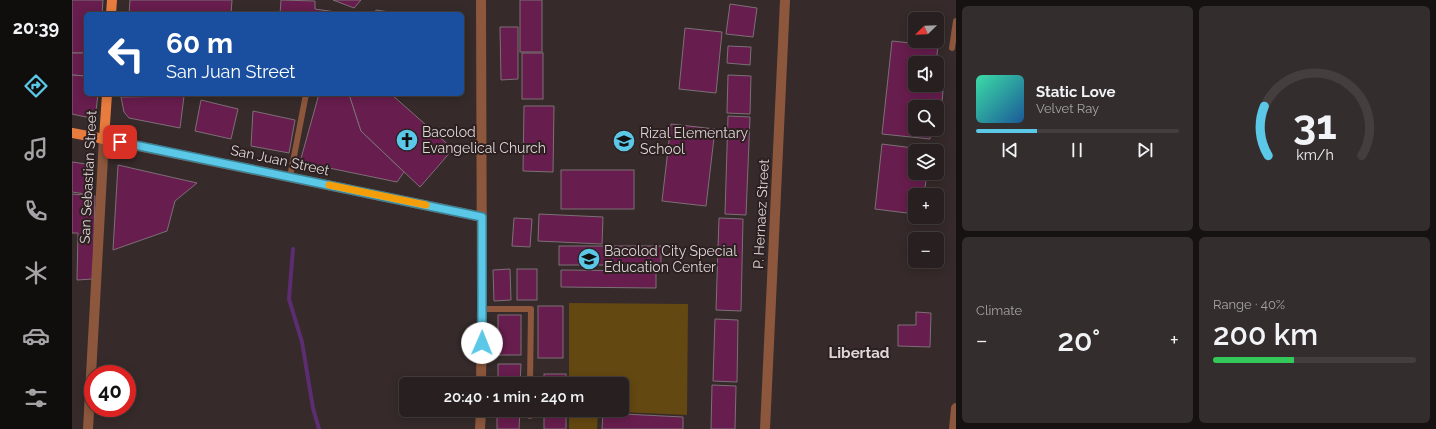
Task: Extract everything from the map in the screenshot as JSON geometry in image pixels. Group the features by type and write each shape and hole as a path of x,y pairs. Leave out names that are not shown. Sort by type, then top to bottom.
{"main road":[{"path":"112,0 112,12"},
{"name":"San Sebastian Street","path":"104,139 107,96"},
{"name":"San Juan Street","path":"72,133 104,139"}],"street":[{"path":"481,0 481,377"},
{"name":"P. Hernaez Street","path":"765,429 785,0"},
{"name":"San Juan Street","path":"104,139 482,217"},
{"name":"San Sebastian Street","path":"88,429 104,139"},
{"path":"954,429 956,408"},
{"path":"480,429 481,417"}],"lane":[{"path":"952,48 956,21"},
{"path":"290,177 306,96"},
{"path":"482,309 531,310 530,377"}],"shaded area":[{"path":"569,303 688,304 687,415 629,412 629,377 569,377"},
{"path":"569,417 598,417 597,429 569,429"}],"building":[{"path":"72,0 103,0 102,12 84,12 84,53 72,53"},
{"path":"130,0 232,0 231,12 129,12"},
{"path":"281,0 315,1 315,9 336,12 280,12"},
{"path":"333,0 361,0 354,8"},
{"path":"520,0 542,0 542,52 520,52"},
{"path":"730,4 757,8 753,37 726,34"},
{"path":"376,10 390,12 375,12"},
{"path":"500,27 518,27 518,79 501,80"},
{"path":"685,28 722,32 716,93 679,89"},
{"path":"892,41 908,43 908,48 938,48 937,56 908,56 908,92 943,92 942,100 908,100 908,136 930,136 930,139 882,134"},
{"path":"728,46 751,47 750,65 727,63"},
{"path":"72,53 84,53 84,76 72,75"},
{"path":"522,53 543,53 543,99 522,99"},
{"path":"72,75 84,76 84,96 98,96 95,119 72,114"},
{"path":"728,75 751,76 750,114 727,113"},
{"path":"184,96 180,128 129,118 124,112 121,97"},
{"path":"318,96 350,96 361,131 404,172 397,182 300,162"},
{"name":"Bacolod Evangelical Church","path":"350,96 393,96 453,149 420,187 361,131"},
{"path":"201,100 238,109 231,139 195,131"},
{"path":"524,106 554,106 553,172 523,171"},
{"path":"253,111 295,120 289,153 251,146"},
{"path":"728,116 750,117 746,215 725,214"},
{"path":"671,124 715,129 706,206 662,201"},
{"path":"882,144 908,147 908,180 926,180 925,188 908,188 908,213 875,209"},
{"path":"72,162 86,164 92,169 92,195 72,192"},
{"path":"118,165 197,183 175,201 167,231 113,250"},
{"path":"561,170 634,170 634,209 561,209"},
{"path":"72,194 95,196 93,279 77,280 78,233 72,233"},
{"path":"539,214 603,217 602,244 538,241"},
{"path":"514,218 532,219 530,247 512,246"},
{"path":"719,218 743,219 741,311 716,310"},
{"path":"559,246 661,246 661,265 559,265"},
{"path":"510,269 511,300 494,301 493,270"},
{"path":"517,269 537,269 537,300 517,300"},
{"path":"561,270 656,271 656,288 561,287"},
{"path":"538,306 563,306 563,358 538,358"},
{"path":"916,312 931,313 930,347 898,346 898,325 916,325"},
{"path":"498,315 521,315 521,355 498,355"},
{"path":"715,319 738,320 737,382 713,381"},
{"path":"498,364 521,364 520,377 498,377"},
{"path":"544,374 566,374 566,377 544,377"},
{"path":"712,385 736,386 735,429 711,429"},
{"path":"629,414 683,417 683,429 602,429 603,417 629,417"},
{"path":"497,417 520,417 519,429 497,429"},
{"path":"544,417 566,417 566,429 544,429"}],"waterway":[{"path":"293,249 289,299 302,342 313,408 319,429"}],"slow traffic":[{"path":"329,185 426,205"}],"place":[{"name":"Bacolod Evangelical Church","path":"407,140"},
{"name":"Rizal Elementary School","path":"624,141"},
{"name":"Bacolod City Special Education Center","path":"589,259"}],"district":[{"name":"Libertad","path":"859,353"}],"route":[{"path":"120,142 482,217 482,343"}]}
